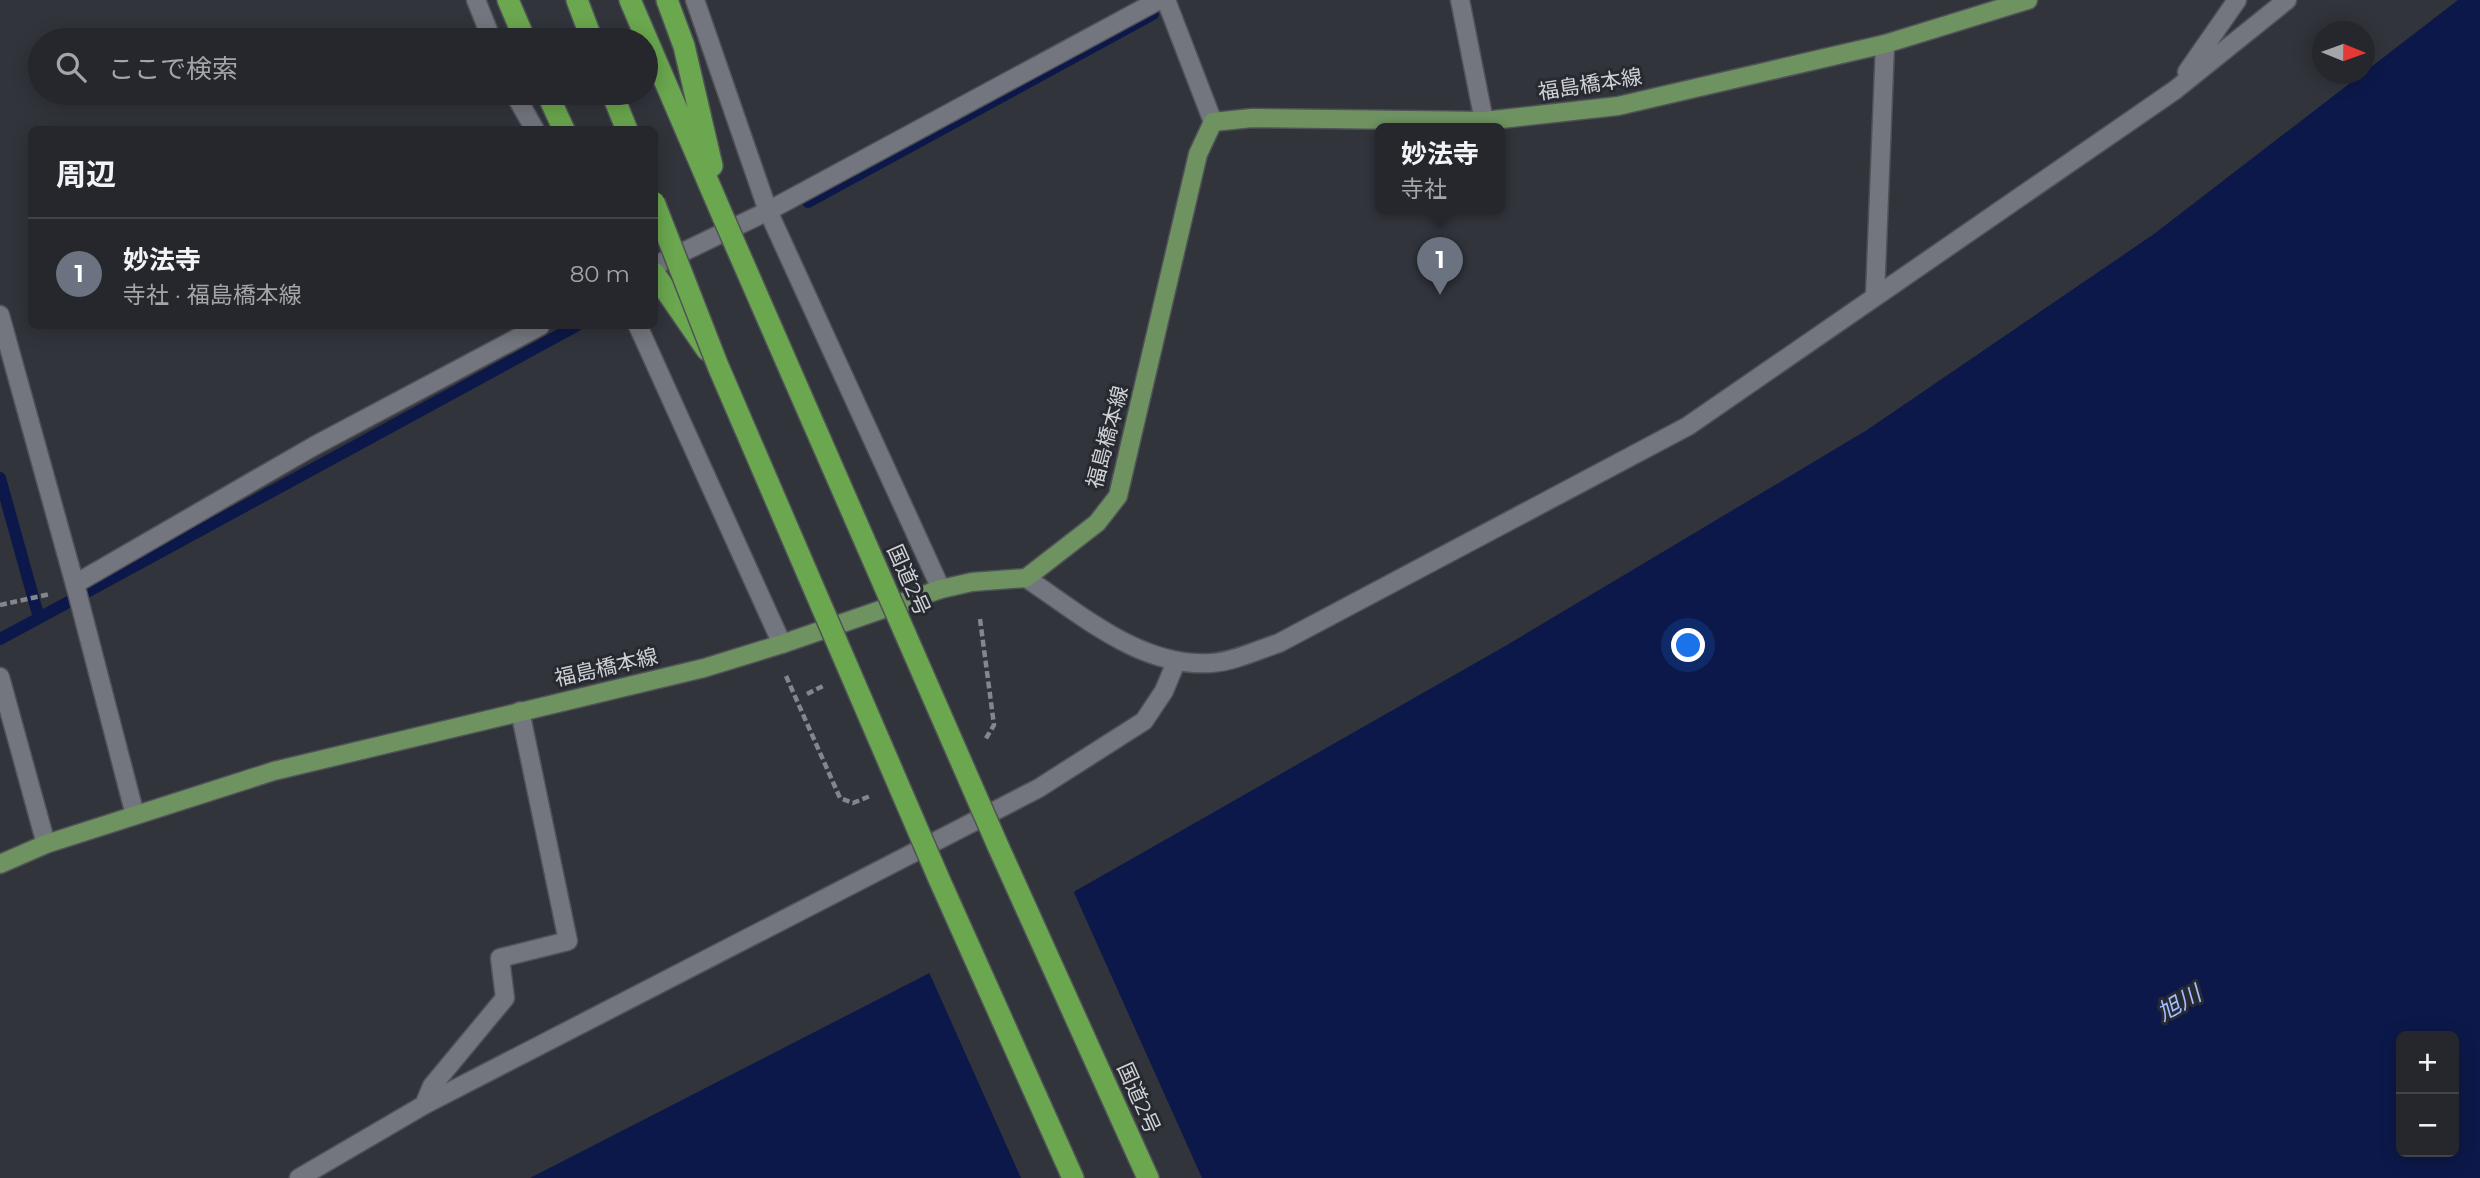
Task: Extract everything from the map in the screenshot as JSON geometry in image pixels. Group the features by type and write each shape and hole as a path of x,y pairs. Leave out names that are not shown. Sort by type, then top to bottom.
{"highway":[{"path":"508,0 520,28"},
{"path":"577,0 588,28"},
{"name":"国道2号","path":"630,0 642,28"},
{"path":"667,0 684,46 724,219"},
{"name":"国道2号","path":"658,65 998,846 1147,1178"},
{"path":"553,105 562,126"},
{"path":"617,105 624,126"},
{"path":"658,212 718,366 934,866 1073,1178"},
{"path":"658,279 718,366"}],"main road":[{"name":"福島橋本線","path":"0,864 46,844 274,771 704,668 941,589 972,582 1026,578 1097,523 1118,496 1198,154 1213,122 1252,118 1484,121 1618,106 1885,44 2016,2"}],"street":[{"path":"476,0 487,28"},
{"path":"695,0 768,211 941,589"},
{"path":"658,264 768,211 1158,0"},
{"path":"1166,0 1213,122"},
{"path":"1460,0 1484,121"},
{"path":"2175,90 2237,0"},
{"path":"1026,578 1126,643 1175,662 1213,663 1279,643 1688,426 2175,90 2287,0"},
{"path":"1875,296 1885,44"},
{"path":"520,105 532,126"},
{"path":"0,315 135,815"},
{"path":"77,593 314,446 534,329"},
{"path":"639,329 782,644"},
{"path":"299,1178 424,1105 1040,788 1144,721 1164,691 1175,662"},
{"path":"0,677 46,844"},
{"path":"424,1105 432,1086 505,998 500,958 568,941 520,711"}],"path":[{"path":"0,605 46,596"},
{"path":"980,619 995,725 983,743"},
{"path":"786,676 840,798 853,803 878,792"}],"water":[{"name":"旭川","path":"2458,0 2480,0 2480,1178 530,1178 949,963 1507,645 1867,430 2154,234 2349,84 2375,84 2375,64"}],"pier":[{"path":"1072,888 1202,1178 1021,1178 928,970"}],"waterway":[{"path":"808,202 1153,14"},
{"path":"39,618 570,329"},
{"path":"0,478 39,618 0,639"}],"place":[{"name":"妙法寺","path":"1440,295"}]}
